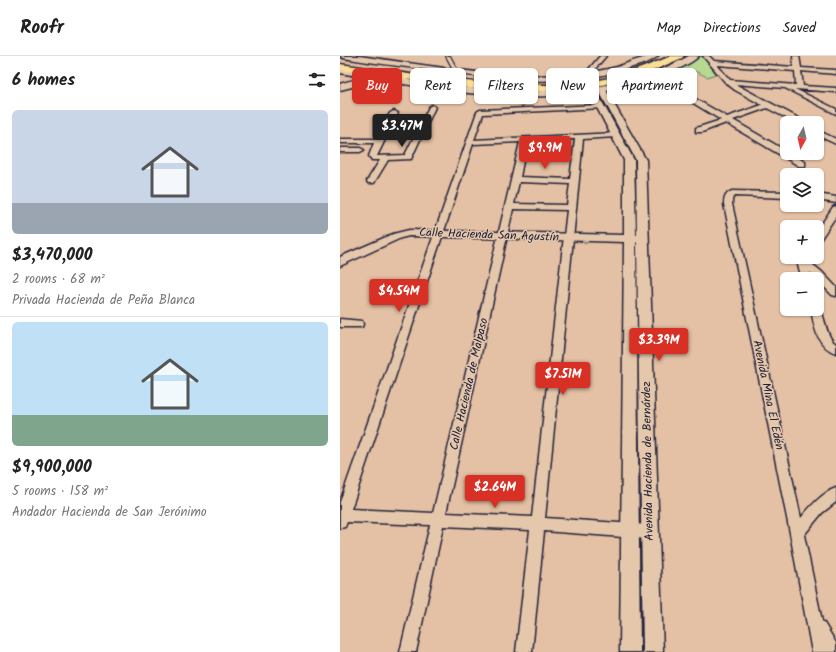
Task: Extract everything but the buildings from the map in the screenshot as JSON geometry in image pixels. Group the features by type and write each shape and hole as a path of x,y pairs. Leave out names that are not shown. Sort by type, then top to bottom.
{"main road":[{"path":"402,71 500,81 577,81 612,75 644,67 669,56"},
{"path":"599,83 634,76 660,66 679,56"},
{"path":"340,62 366,68"},
{"path":"340,67 366,68"},
{"path":"402,74 482,87 546,87"},
{"path":"340,87 351,82 370,80 405,81"}],"street":[{"path":"343,56 433,68"},
{"path":"593,68 603,56"},
{"path":"599,73 632,65 654,56"},
{"path":"669,68 695,56"},
{"path":"706,56 728,82 737,89 788,116"},
{"path":"796,56 800,87"},
{"path":"712,63 836,72"},
{"path":"340,71 474,90"},
{"path":"466,72 529,78 546,77"},
{"path":"728,82 836,90"},
{"path":"784,86 836,112"},
{"name":"Avenida Hacienda de Bernárdez","path":"599,95 641,160 637,239 629,530 630,652"},
{"path":"697,102 802,164"},
{"name":"Avenida Hacienda de Bernárdez","path":"599,103 629,160 637,239 653,652"},
{"path":"699,130 768,105"},
{"path":"394,113 379,141 373,156 375,158 408,158 432,107"},
{"path":"601,107 480,112 341,518 438,519 649,532"},
{"path":"470,142 616,135"},
{"path":"824,136 836,142"},
{"path":"524,652 579,137"},
{"name":"Calle Hacienda de Malpaso","path":"408,652 524,140"},
{"path":"340,141 379,141"},
{"path":"340,150 360,150"},
{"path":"371,181 385,158"},
{"path":"515,179 574,182"},
{"name":"Avenida Mina El Edén","path":"780,195 732,194 728,199 728,204 797,533 820,652"},
{"path":"824,198 836,200"},
{"path":"509,206 571,208"},
{"path":"824,227 836,209"},
{"name":"Calle Hacienda San Agustín","path":"340,262 397,236 409,233 637,239"},
{"path":"808,264 836,293"},
{"path":"818,316 825,340 831,348 836,349"},
{"path":"340,323 358,324"},
{"path":"797,533 817,509 836,494"},
{"path":"814,617 832,652"}],"lane":[{"path":"448,56 454,68"}],"green space":[{"path":"703,56 716,74 707,77 697,72 697,68 675,68"}]}
